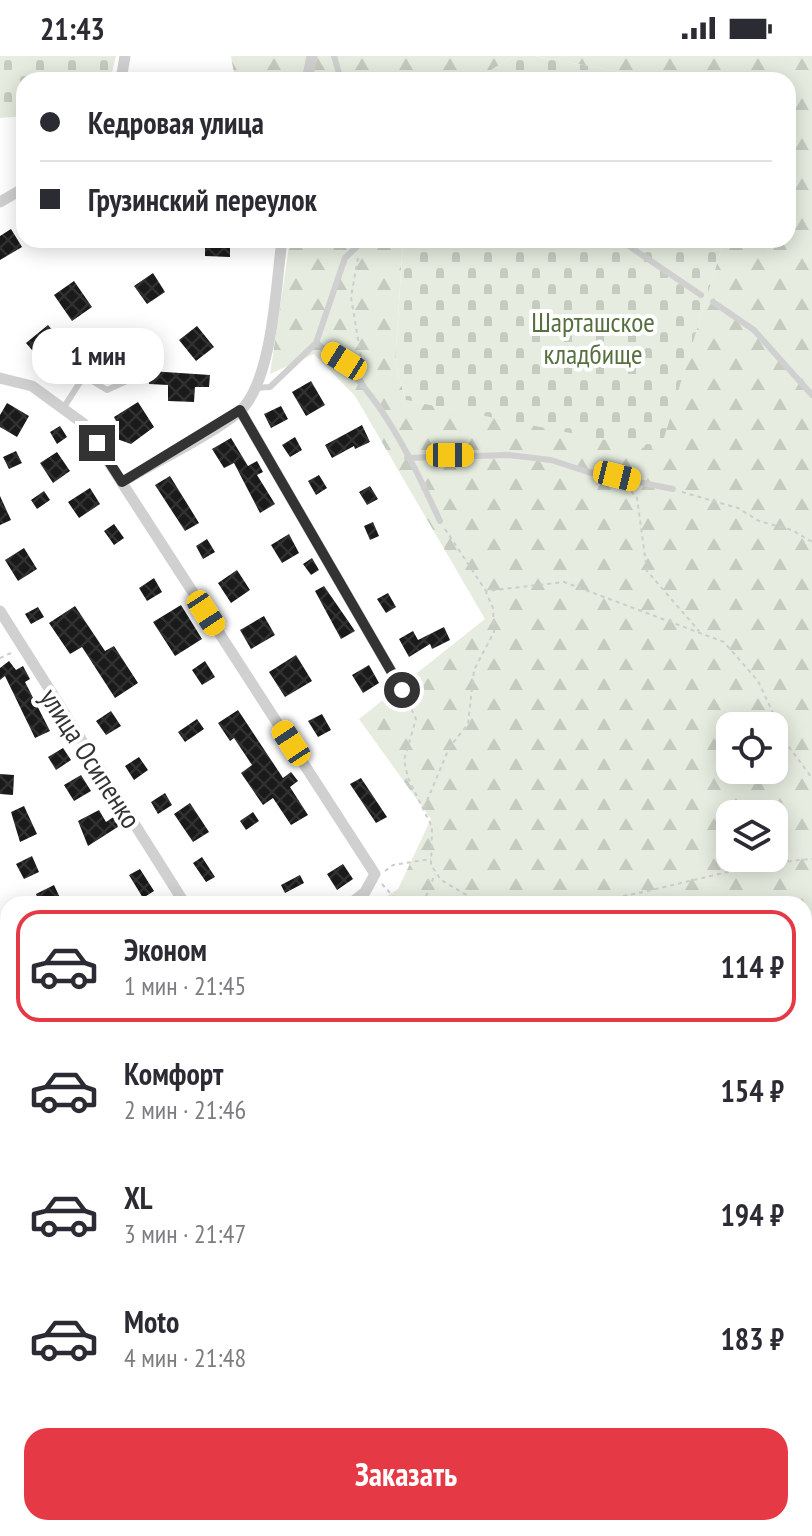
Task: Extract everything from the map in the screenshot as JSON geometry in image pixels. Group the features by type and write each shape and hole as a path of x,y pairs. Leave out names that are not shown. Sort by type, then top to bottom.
{"street":[{"path":"122,482 240,410 254,388 266,352 281,248"},
{"path":"0,378 32,386 84,424 375,874 360,896"},
{"path":"240,410 402,690"},
{"name":"улица Осипенко","path":"0,611 180,896"}],"lane":[{"path":"254,388 270,387 316,343 345,258 356,248"},
{"path":"632,248 701,295"},
{"path":"713,302 754,330 812,395"},
{"path":"64,407 84,376 91,346 103,337 127,341"},
{"path":"316,343 344,361 367,390 440,521"},
{"path":"84,376 107,390 129,380"},
{"path":"407,458 508,455 551,460 588,472 673,489"}],"path":[{"path":"362,248 351,297 367,390"},
{"path":"617,476 637,498 647,571 701,633"},
{"path":"673,489 738,508 812,542"},
{"path":"424,808 449,748 468,724 474,670 494,632 493,608 486,591 440,521"},
{"path":"486,591 564,582 724,642 758,681 789,747 812,778"},
{"path":"0,658 21,648"},
{"path":"402,690 416,719 404,760 408,778 432,827 431,859 441,880 468,896"},
{"path":"393,896 375,874 393,865 431,859"},
{"path":"628,896 749,865 812,859"},
{"path":"426,896 436,873"}],"green space":[{"path":"0,56 116,56 112,72 16,72 16,117 0,118"},
{"path":"231,56 514,56 488,72 234,72"},
{"path":"514,56 535,56 621,72 488,72"},
{"path":"535,56 812,56 812,896 387,896 398,889 431,819 359,719 485,619 355,396 314,354 270,374 289,248 402,248 395,365 406,400 660,450 722,248 796,248 796,72 621,72"},
{"name":"Шарташское кладбище","path":"402,248 722,248 660,451 406,400 395,365"}],"building":[{"path":"11,229 16,237 16,248 20,248 0,260 0,236"},
{"path":"205,248 230,248 230,257 205,256"},
{"path":"153,273 165,292 147,304 134,286"},
{"path":"74,281 92,307 72,321 54,295"},
{"path":"48,325 72,353 50,371 26,343"},
{"path":"197,326 214,347 196,361 179,340"},
{"path":"150,371 210,375 209,387 195,387 194,402 168,401 168,385 149,384"},
{"path":"311,381 325,405 306,416 292,392"},
{"path":"138,402 154,427 131,444 117,439 119,427 114,417"},
{"path":"7,403 29,416 17,437 0,427 0,415"},
{"path":"281,406 288,419 271,428 264,414"},
{"path":"362,425 370,442 355,449 354,446 332,458 325,445"},
{"path":"60,426 67,437 57,444 50,432"},
{"path":"295,437 302,450 290,457 282,445"},
{"path":"231,438 248,466 257,461 263,472 257,475 275,504 260,513 234,463 224,468 212,449"},
{"path":"16,451 22,463 9,469 3,457"},
{"path":"57,452 70,471 53,483 40,463"},
{"path":"319,475 327,488 316,495 308,481"},
{"path":"170,476 199,523 185,531 155,485"},
{"path":"370,486 378,499 367,505 359,492"},
{"path":"90,488 100,504 79,518 68,502"},
{"path":"44,491 50,500 37,509 31,500"},
{"path":"0,496 11,520 0,525"},
{"path":"373,522 379,536 370,540 364,526"},
{"path":"114,524 124,538 114,545 104,531"},
{"path":"289,534 299,553 282,563 271,545"},
{"path":"207,539 215,552 203,559 196,546"},
{"path":"24,548 37,569 18,581 5,560"},
{"path":"312,558 319,570 311,575 303,564"},
{"path":"237,570 250,590 231,603 218,583"},
{"path":"154,578 162,592 147,601 139,588"},
{"path":"324,586 355,631 341,639 315,591"},
{"path":"388,593 396,607 386,613 377,599"},
{"path":"181,605 202,639 175,656 153,622"},
{"path":"75,606 105,651 114,646 138,683 115,698 82,647 70,654 49,623"},
{"path":"38,607 44,617 31,624 25,614"},
{"path":"264,616 275,635 251,649 240,630"},
{"path":"444,627 450,640 432,649 430,644 409,657 399,639 413,631 418,640"},
{"path":"296,655 312,681 285,697 269,672"},
{"path":"9,661 16,670 23,666 30,679 25,682 50,731 35,738 5,676 0,680 0,668"},
{"path":"205,661 215,677 202,685 192,670"},
{"path":"369,665 379,683 363,693 352,675"},
{"path":"238,710 283,778 291,772 298,781 290,787 308,815 291,825 273,798 263,805 241,773 252,765 234,738 230,741 218,723"},
{"path":"111,711 121,726 106,735 96,721"},
{"path":"322,714 331,730 318,737 308,721"},
{"path":"197,719 204,729 185,742 178,732"},
{"path":"63,748 71,760 56,770 48,757"},
{"path":"139,757 148,770 134,780 125,766"},
{"path":"0,774 14,775 13,795 0,794"},
{"path":"81,775 91,791 74,801 64,785"},
{"path":"361,778 387,817 376,823 350,784"},
{"path":"165,793 172,805 158,814 151,802"},
{"path":"190,803 209,832 193,842 174,814"},
{"path":"24,806 37,834 20,842 11,812"},
{"path":"99,810 106,822 118,814 124,823 88,846 78,821"},
{"path":"253,812 259,821 246,830 240,821"},
{"path":"32,856 39,872 24,879 16,864"},
{"path":"202,857 215,877 206,882 193,863"},
{"path":"343,864 353,879 337,890 327,874"},
{"path":"140,869 154,891 142,896 129,875"},
{"path":"300,875 304,883 285,893 281,885"},
{"path":"54,885 59,896 37,896"}],"route":[{"path":"97,443 122,482 240,410 402,690"}]}
